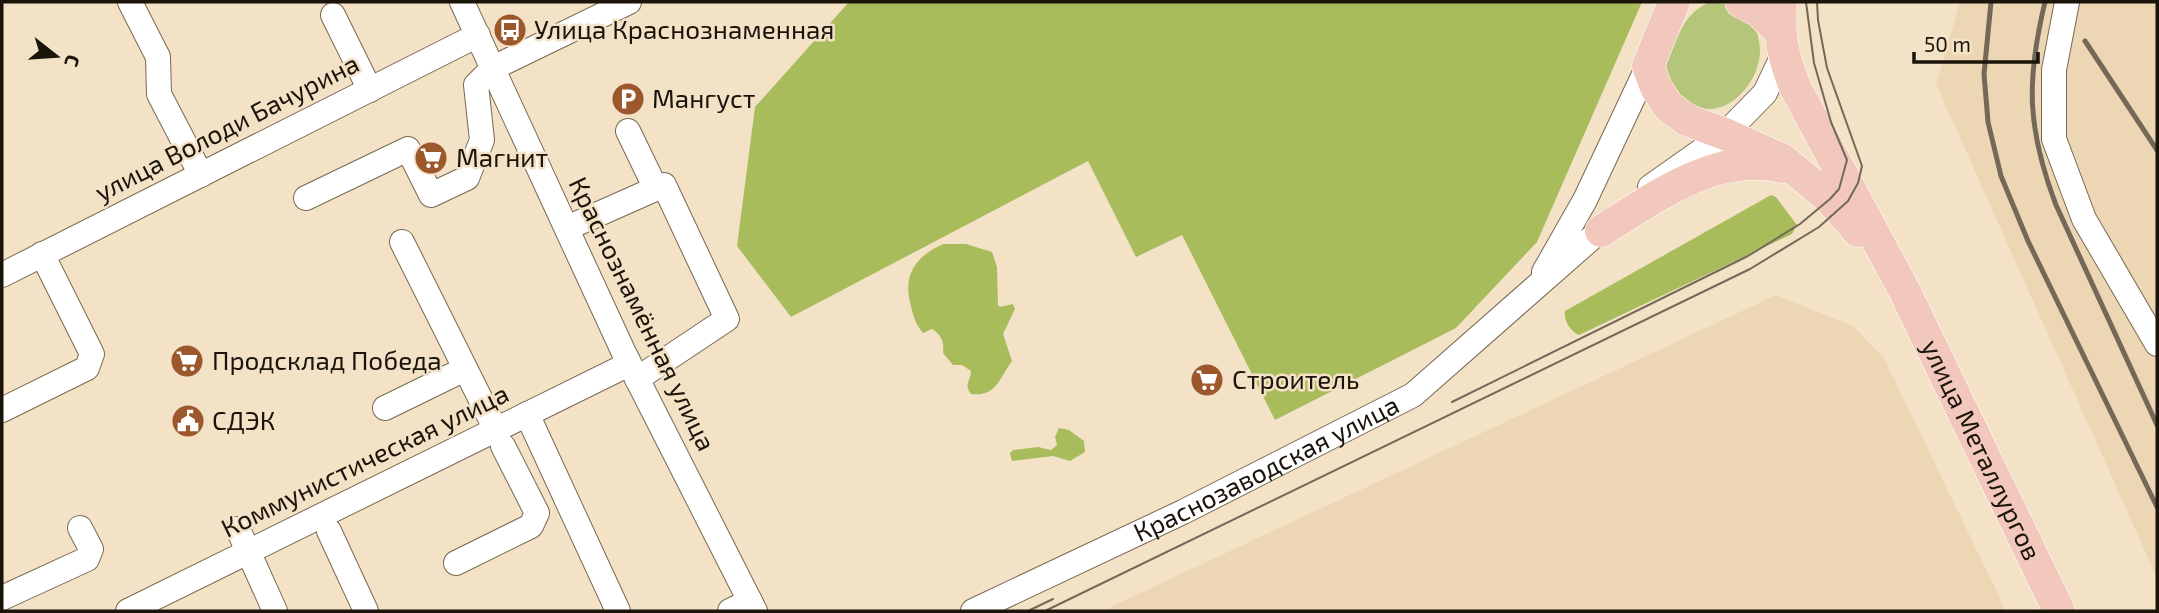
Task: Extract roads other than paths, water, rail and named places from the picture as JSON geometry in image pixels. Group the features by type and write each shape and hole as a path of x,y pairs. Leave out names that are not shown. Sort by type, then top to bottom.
{"main road":[{"path":"1741,2 1760,12 1781,29 1818,132 1904,290"},
{"path":"1679,4 1647,66 1668,106 1687,120 1783,160 1796,170 1840,209 1904,290"},
{"path":"1601,231 1677,185 1721,168 1765,163 1796,170"},
{"name":"улица Металлургов","path":"1904,290 2059,611"}],"street":[{"name":"Краснознамённая улица","path":"462,2 745,608"},
{"path":"306,198 408,149 432,195 467,178 482,140 476,85 493,68 629,2"},
{"path":"2067,2 2054,70 2054,139 2084,219 2157,344"},
{"path":"139,5 158,57 159,93 201,175"},
{"path":"333,15 370,90"},
{"name":"Краснозаводская улица","path":"973,611 1183,512 1413,395 1601,231 1637,196 1725,134 1765,93 1781,29"},
{"name":"улица Володи Бачурина","path":"2,275 478,35"},
{"path":"1533,290 1585,200 1647,66"},
{"path":"567,228 656,189 628,131"},
{"name":"Коммунистическая улица","path":"128,611 251,559 633,372 727,319 664,185 656,189"},
{"path":"402,242 537,513 531,526 456,563"},
{"path":"2,410 87,368 92,354 43,254"},
{"path":"385,408 465,369"},
{"path":"530,422 618,611"},
{"path":"165,611 251,559 329,531 499,438"},
{"path":"2,598 88,559 90,549 80,528"},
{"path":"238,529 275,611"},
{"path":"329,531 366,611"}],"tram line":[{"path":"1452,402 1748,256 1800,224 1839,189 1847,160 1831,122 1814,63 1806,2"},
{"path":"1045,611 1750,269 1819,227 1848,201 1858,183 1862,166 1827,68 1817,2"},
{"path":"1028,611 1053,599"}],"railway":[{"path":"1991,2 1984,74 1988,122 2001,176 2028,241 2157,507"},
{"path":"2045,2 2032,81 2039,152 2056,205 2157,425"},
{"path":"2085,41 2157,150"}],"place":[{"name":"Улица Краснознаменная","path":"510,30"},
{"name":"Мангуст","path":"628,99"},
{"name":"Магнит","path":"431,158"},
{"name":"Продсклад Победа","path":"187,361"},
{"name":"Строитель","path":"1207,380"},
{"name":"СДЭК","path":"188,421"}]}
